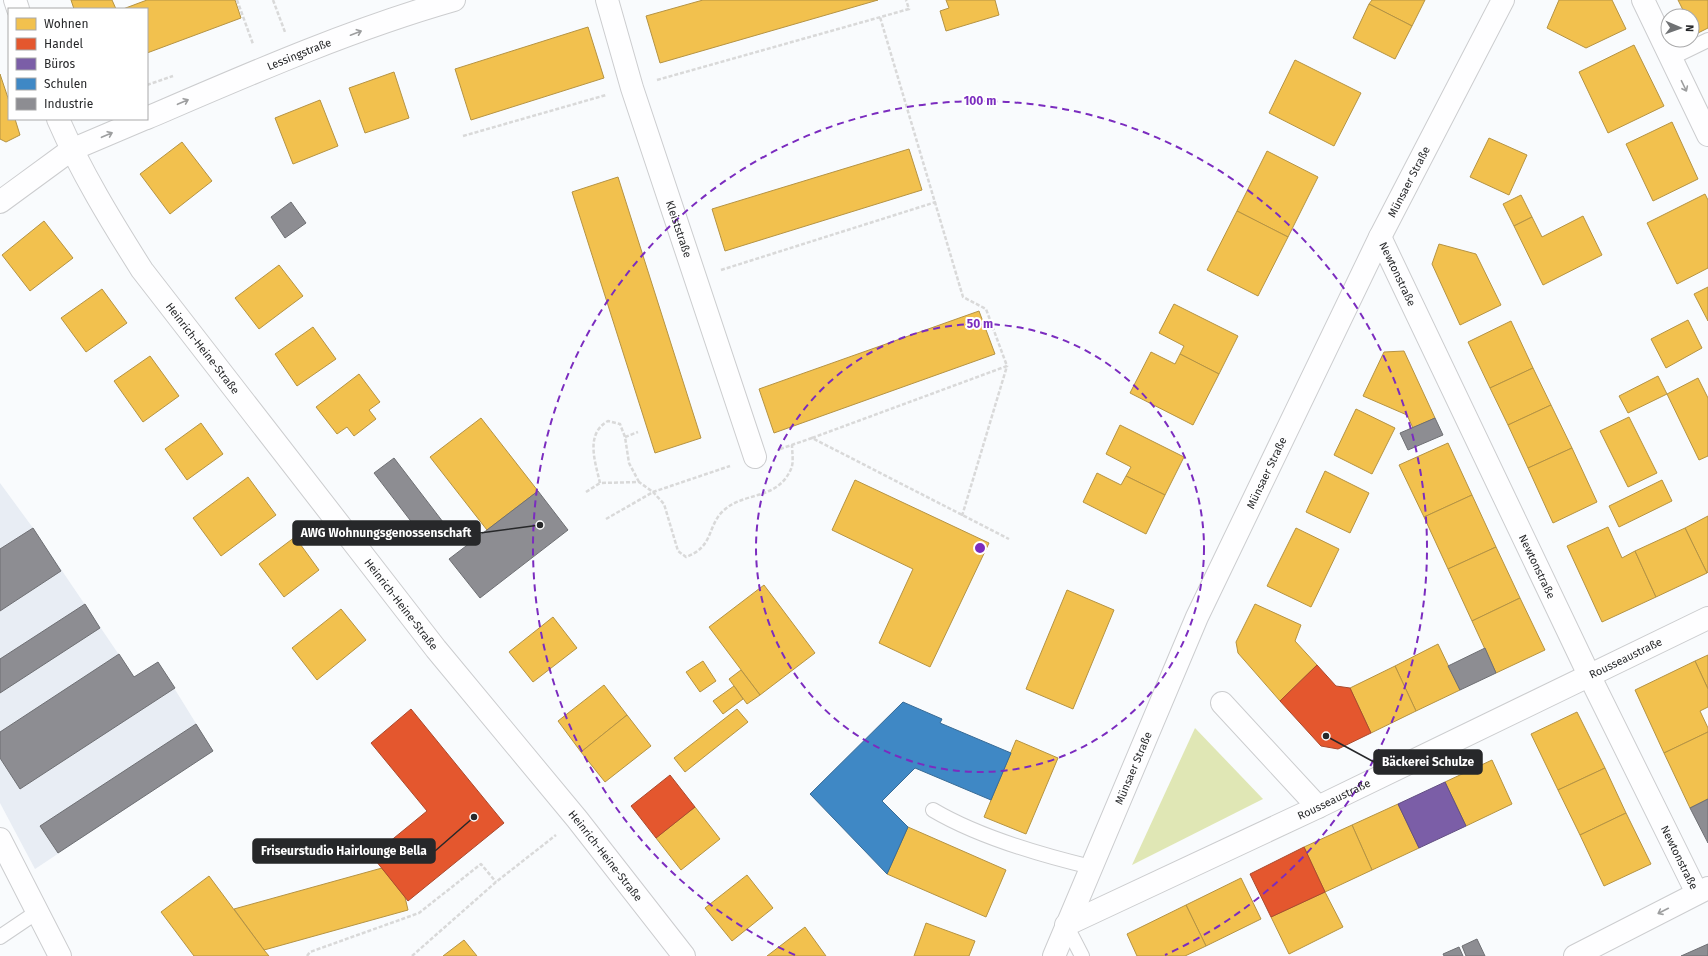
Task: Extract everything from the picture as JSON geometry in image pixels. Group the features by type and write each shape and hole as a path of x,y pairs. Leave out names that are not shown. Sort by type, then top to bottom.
{"street":[{"name":"Lessingstraße","path":"148,118 262,68 417,10 454,0"},
{"name":"Kleiststraße","path":"606,0 632,88 755,457"},
{"name":"Münsaer Straße","path":"1054,956 1197,617 1380,237 1503,0"},
{"path":"1643,0 1708,135"},
{"name":"Heinrich-Heine-Straße","path":"58,120 71,150 102,206 142,270 436,649 577,819 684,956"},
{"path":"0,202 71,150 142,120"},
{"name":"Newtonstraße","path":"1380,237 1590,675 1703,891"},
{"name":"Rousseaustraße","path":"1066,925 1318,806 1708,618"},
{"path":"1222,703 1318,806"},
{"path":"0,839 60,956"},
{"path":"1575,956 1703,891"}],"lane":[{"path":"1671,58 1708,40"},
{"path":"933,810 952,821 1024,848 1091,867"},
{"path":"0,937 37,912"},
{"path":"1066,925 1082,956"}],"path":[{"path":"237,0 262,68"},
{"path":"273,0 294,57"},
{"path":"463,136 909,9 906,0"},
{"path":"880,17 963,297 986,309 1007,366 962,516"},
{"path":"696,278 936,202"},
{"path":"606,519 653,492 812,438 1007,366"},
{"path":"600,482 593,454 594,436 601,425 608,421 620,424 625,437 629,463 639,482 653,492 664,504 678,551 686,557 697,553 709,538 721,512 734,502 760,496 778,487 792,468 792,445"},
{"path":"625,437 638,432"},
{"path":"812,438 1009,539"},
{"path":"586,492 600,482 639,482"},
{"path":"412,956 496,882 577,819"},
{"path":"306,956 310,952 419,913 482,864 496,882"}],"shaded area":[{"path":"0,483 33,528 134,677 158,662 213,751 35,869 0,803"}],"green space":[{"path":"1195,728 1263,799 1132,865"}],"building: Wohnen":[{"path":"71,0 112,0 116,8 74,8"},
{"path":"147,0 235,0 241,18 148,53 148,8 126,8"},
{"path":"703,0 878,0 660,63 646,16"},
{"path":"946,0 995,0 999,15 946,31 940,11 949,8"},
{"path":"1372,0 1425,0 1412,26 1369,4"},
{"path":"1559,0 1612,0 1626,29 1586,48 1547,28"},
{"path":"1678,0 1708,0 1708,28 1700,32 1700,8 1682,8"},
{"path":"1369,4 1412,26 1395,59 1353,38"},
{"path":"588,27 604,78 471,120 455,69"},
{"path":"1634,45 1664,106 1608,133 1579,72"},
{"path":"1295,60 1361,93 1334,146 1269,113"},
{"path":"394,72 409,118 365,133 349,88"},
{"path":"0,74 8,98 8,120 15,120 20,135 6,142 0,139"},
{"path":"320,100 338,146 293,164 275,118"},
{"path":"1672,122 1698,179 1653,201 1626,144"},
{"path":"1489,138 1527,155 1509,195 1470,177"},
{"path":"182,142 212,181 170,214 140,174"},
{"path":"909,149 922,190 725,251 712,209"},
{"path":"1267,151 1318,177 1288,237 1237,211"},
{"path":"618,177 701,438 655,453 572,192"},
{"path":"1705,194 1708,200 1708,268 1677,284 1647,223"},
{"path":"1521,195 1532,217 1514,226 1503,204"},
{"path":"1237,211 1288,237 1258,296 1207,270"},
{"path":"1583,216 1602,255 1543,285 1514,226 1532,217 1542,237"},
{"path":"44,221 73,258 30,291 2,255"},
{"path":"1439,244 1476,254 1501,305 1460,325 1432,264"},
{"path":"279,265 303,296 259,329 235,298"},
{"path":"1708,287 1708,321 1694,294"},
{"path":"102,289 127,323 86,352 61,318"},
{"path":"1174,304 1238,336 1219,374 1180,354 1184,346 1159,333"},
{"path":"979,311 995,354 774,433 759,389"},
{"path":"1688,320 1702,348 1666,368 1651,339"},
{"path":"1511,321 1533,368 1490,388 1468,342"},
{"path":"313,327 336,359 297,386 275,354"},
{"path":"1404,351 1435,418 1413,428 1407,415 1363,396 1384,352"},
{"path":"1151,352 1175,364 1180,354 1219,374 1193,425 1130,393"},
{"path":"150,356 179,396 143,422 114,381"},
{"path":"1533,368 1551,405 1508,425 1490,388"},
{"path":"359,374 380,402 369,410 376,419 354,436 347,427 337,434 316,407"},
{"path":"1658,376 1667,394 1628,413 1619,396"},
{"path":"1698,378 1708,398 1708,456 1699,460 1667,394"},
{"path":"1551,405 1572,448 1528,468 1508,425"},
{"path":"1356,409 1395,428 1372,474 1334,455"},
{"path":"1629,417 1657,473 1628,487 1600,431"},
{"path":"481,418 538,491 487,530 430,457"},
{"path":"201,423 223,454 187,480 165,449"},
{"path":"1120,425 1184,457 1165,495 1126,476 1131,467 1106,454"},
{"path":"1448,443 1472,495 1424,517 1399,465"},
{"path":"1572,448 1597,502 1553,523 1528,468"},
{"path":"1325,471 1369,493 1350,533 1306,512"},
{"path":"1097,473 1121,485 1126,476 1165,495 1146,534 1083,502"},
{"path":"248,477 276,515 221,556 193,518"},
{"path":"855,480 989,543 930,667 879,643 913,569 832,530"},
{"path":"1662,480 1672,501 1619,527 1609,506"},
{"path":"1472,495 1496,547 1448,569 1424,517"},
{"path":"1708,516 1708,572 1707,573 1685,528"},
{"path":"1608,527 1622,558 1635,551 1656,597 1602,622 1567,546"},
{"path":"1296,528 1339,549 1311,607 1267,586"},
{"path":"1685,528 1707,573 1656,597 1635,551"},
{"path":"295,537 319,570 284,597 259,564"},
{"path":"1496,547 1520,598 1472,621 1448,569"},
{"path":"764,585 815,653 760,695 709,627"},
{"path":"1067,590 1114,610 1073,709 1026,689"},
{"path":"1520,598 1545,650 1496,673 1472,621"},
{"path":"1255,604 1301,625 1295,641 1317,665 1280,701 1238,653 1236,642"},
{"path":"341,609 366,640 317,680 292,648"},
{"path":"553,617 577,648 533,682 509,652"},
{"path":"1438,644 1460,690 1416,711 1395,666"},
{"path":"1708,655 1708,689 1695,661"},
{"path":"703,661 716,681 700,692 686,672"},
{"path":"1695,661 1708,689 1708,707 1700,711 1708,728 1708,732 1664,753 1635,690"},
{"path":"1395,666 1416,711 1371,733 1350,688"},
{"path":"741,670 760,695 747,704 729,679"},
{"path":"604,685 627,715 581,752 558,721"},
{"path":"734,686 743,699 723,714 713,701"},
{"path":"737,709 748,722 685,772 674,758"},
{"path":"1577,712 1605,768 1558,790 1531,734"},
{"path":"627,715 651,746 605,782 581,752"},
{"path":"1708,732 1708,799 1690,808 1664,753"},
{"path":"1016,740 1058,758 1026,834 984,817"},
{"path":"1492,760 1512,804 1466,826 1445,782"},
{"path":"1605,768 1626,813 1580,835 1558,790"},
{"path":"1398,804 1419,848 1372,870 1352,825"},
{"path":"695,807 720,839 681,870 656,838"},
{"path":"1626,813 1651,864 1604,886 1580,835"},
{"path":"1352,825 1372,870 1325,892 1304,847"},
{"path":"908,827 1006,870 986,917 887,874"},
{"path":"382,868 405,897 408,910 264,950 234,909"},
{"path":"747,875 773,908 732,941 705,908"},
{"path":"209,876 269,956 194,956 161,912"},
{"path":"1241,878 1261,919 1206,946 1186,905"},
{"path":"1325,892 1343,927 1289,954 1271,917"},
{"path":"1186,905 1206,946 1185,956 1137,956 1127,934"},
{"path":"926,923 975,941 969,956 914,956"},
{"path":"805,927 826,956 767,956"},
{"path":"464,940 477,956 443,956"}],"building: Handel":[{"path":"1317,665 1336,686 1350,688 1371,733 1338,749 1321,746 1280,701"},
{"path":"411,709 504,823 408,901 372,856 427,811 371,743"},
{"path":"670,775 695,807 656,838 631,806"},
{"path":"1304,847 1325,892 1271,917 1250,874"}],"building: Büros":[{"path":"1445,782 1466,826 1419,848 1398,804"}],"building: Schulen":[{"path":"903,702 942,719 940,723 1011,753 991,800 915,768 882,801 908,827 887,874 810,794"}],"building: Industrie":[{"path":"291,202 306,223 285,238 271,217"},
{"path":"1435,418 1443,435 1408,450 1400,433"},
{"path":"394,458 443,522 423,537 374,473"},
{"path":"538,491 568,530 480,598 449,559"},
{"path":"33,528 61,571 0,611 0,549"},
{"path":"85,604 100,628 0,693 0,659"},
{"path":"1485,648 1496,673 1460,690 1448,666"},
{"path":"119,654 134,677 158,662 175,688 20,789 0,758 0,732"},
{"path":"196,724 213,751 58,853 40,826"},
{"path":"1708,799 1708,843 1690,808"},
{"path":"1477,939 1485,956 1466,956 1462,946"},
{"path":"1708,944 1708,956 1681,956"},
{"path":"1459,947 1463,956 1444,956 1443,954"}],"place":[{"name":"AWG Wohnungsgenossenschaft","path":"540,525"},
{"name":"Bäckerei Schulze","path":"1326,736"},
{"name":"Friseurstudio Hairlounge Bella","path":"474,817"}]}
